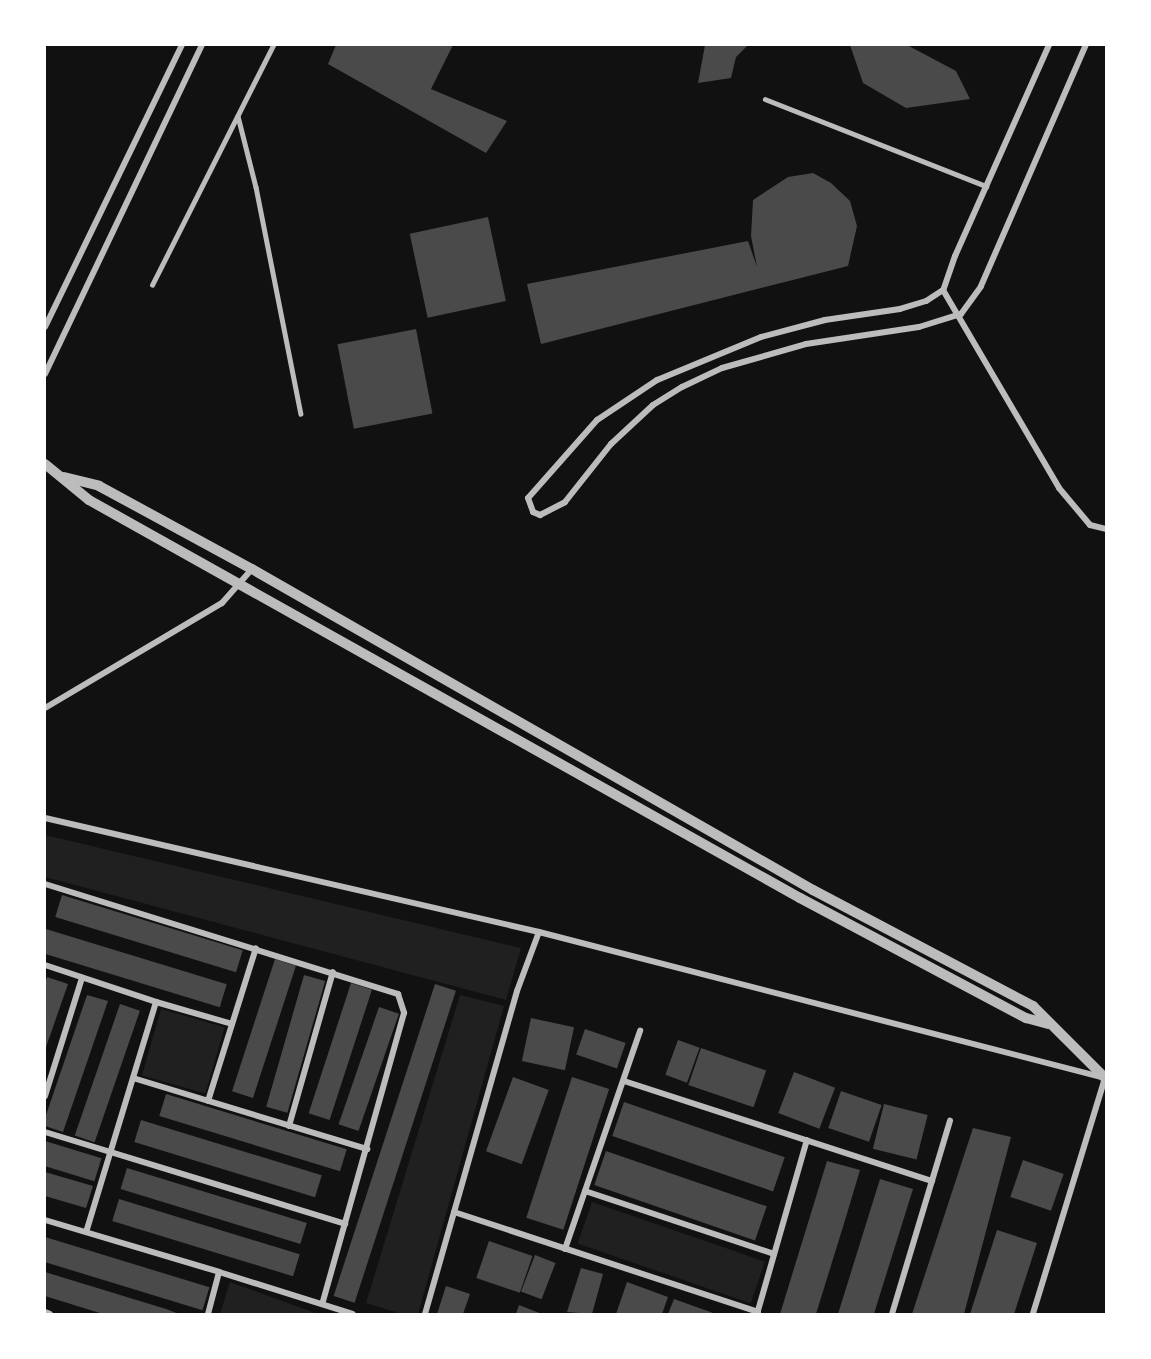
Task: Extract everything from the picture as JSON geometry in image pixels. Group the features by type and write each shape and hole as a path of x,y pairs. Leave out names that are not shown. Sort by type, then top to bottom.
{"street":[{"path":"45,327 182,45"},
{"path":"45,374 202,45"},
{"path":"1049,45 986,186 943,290 926,301 900,309 825,320 761,337 657,380 597,420 528,498 528,505 540,514 565,502 633,422 682,387 712,373 806,344 919,327 961,314 981,286 1086,45"},
{"path":"943,290 961,314 1025,435 1059,488 1090,525 1106,529"},
{"path":"45,464 64,477 89,500 915,959 1026,1018 1048,1024"},
{"path":"64,477 99,486 252,569 669,810 1033,1006 1048,1024 1105,1078"},
{"path":"45,708 222,603 252,569"},
{"path":"45,818 538,932 1105,1078"},
{"path":"45,884 391,990 402,1003 404,1013 322,1304"},
{"path":"425,1314 517,991 538,932"},
{"path":"208,1101 256,948"},
{"path":"915,959 922,948"},
{"path":"45,965 156,1002 232,1024"},
{"path":"289,1125 333,972"},
{"path":"45,1096 82,978"},
{"path":"86,1232 156,1002"},
{"path":"565,1249 640,1031"},
{"path":"133,1078 367,1149"},
{"path":"1033,1314 1105,1078"},
{"path":"624,1081 932,1181"},
{"path":"892,1314 950,1121"},
{"path":"45,1132 345,1224"},
{"path":"453,1212 758,1313 807,1140"},
{"path":"585,1191 774,1254"},
{"path":"45,1220 353,1314"},
{"path":"208,1314 219,1272"},
{"path":"45,1312 50,1314"}],"lane":[{"path":"152,285 273,45"},
{"path":"765,99 986,186"},
{"path":"238,116 256,187 301,414"}],"shaded area":[{"path":"45,835 521,948 506,1000 45,877"},
{"path":"460,995 504,1006 418,1314 402,1314 366,1303"},
{"path":"161,1009 224,1027 205,1094 142,1075"},
{"path":"592,1202 765,1262 751,1303 578,1244"},
{"path":"230,1282 318,1314 220,1314"}],"building":[{"path":"336,45 453,45 431,89 507,121 486,153 328,64"},
{"path":"705,45 748,45 736,57 731,78 698,83"},
{"path":"850,45 907,45 956,71 970,99 906,108 863,83"},
{"path":"813,173 831,183 850,201 857,226 848,266 541,344 527,284 748,241 757,267 751,236 753,200 788,177"},
{"path":"488,217 506,301 428,318 410,234"},
{"path":"416,329 432,413 354,429 337,344"},
{"path":"62,895 243,950 236,972 55,917"},
{"path":"46,929 227,984 220,1007 45,954"},
{"path":"275,959 296,966 253,1098 232,1091"},
{"path":"304,975 325,981 287,1113 266,1107"},
{"path":"47,977 68,984 45,1050 45,983"},
{"path":"351,983 372,990 330,1120 309,1113"},
{"path":"435,984 456,991 355,1303 334,1296"},
{"path":"87,995 108,1001 63,1132 45,1126 45,1118"},
{"path":"120,1004 140,1011 95,1142 75,1135"},
{"path":"379,1007 399,1014 358,1131 339,1124"},
{"path":"531,1018 574,1027 565,1070 522,1061"},
{"path":"585,1029 626,1043 617,1069 576,1055"},
{"path":"678,1040 700,1048 687,1083 665,1075"},
{"path":"701,1048 766,1070 754,1107 688,1085"},
{"path":"794,1072 835,1088 819,1129 778,1113"},
{"path":"513,1077 549,1090 522,1164 486,1151"},
{"path":"572,1077 609,1089 563,1230 526,1218"},
{"path":"841,1091 882,1105 869,1142 828,1128"},
{"path":"166,1094 347,1149 340,1171 159,1116"},
{"path":"624,1102 785,1157 773,1191 612,1136"},
{"path":"884,1104 928,1115 917,1160 873,1149"},
{"path":"141,1120 322,1175 315,1197 134,1142"},
{"path":"973,1128 1011,1137 964,1314 912,1314"},
{"path":"45,1141 101,1158 94,1181 45,1166"},
{"path":"606,1151 767,1206 755,1240 594,1185"},
{"path":"1023,1160 1064,1174 1051,1211 1010,1197"},
{"path":"827,1161 860,1170 846,1217 816,1314 780,1314"},
{"path":"127,1168 307,1223 300,1244 121,1189"},
{"path":"45,1172 93,1186 86,1208 45,1196"},
{"path":"880,1179 913,1189 874,1314 838,1314"},
{"path":"119,1199 300,1254 293,1276 112,1221"},
{"path":"997,1230 1037,1243 1014,1314 970,1314"},
{"path":"45,1237 209,1287 202,1310 45,1262"},
{"path":"489,1241 532,1256 520,1293 476,1278"},
{"path":"535,1255 556,1263 542,1299 521,1291"},
{"path":"581,1268 603,1274 592,1314 567,1312"},
{"path":"45,1272 179,1314 103,1314 45,1296"},
{"path":"627,1282 668,1297 662,1314 616,1314"},
{"path":"446,1286 470,1294 463,1314 437,1314"},
{"path":"674,1299 716,1314 668,1314"},
{"path":"519,1305 542,1314 516,1314"}]}
